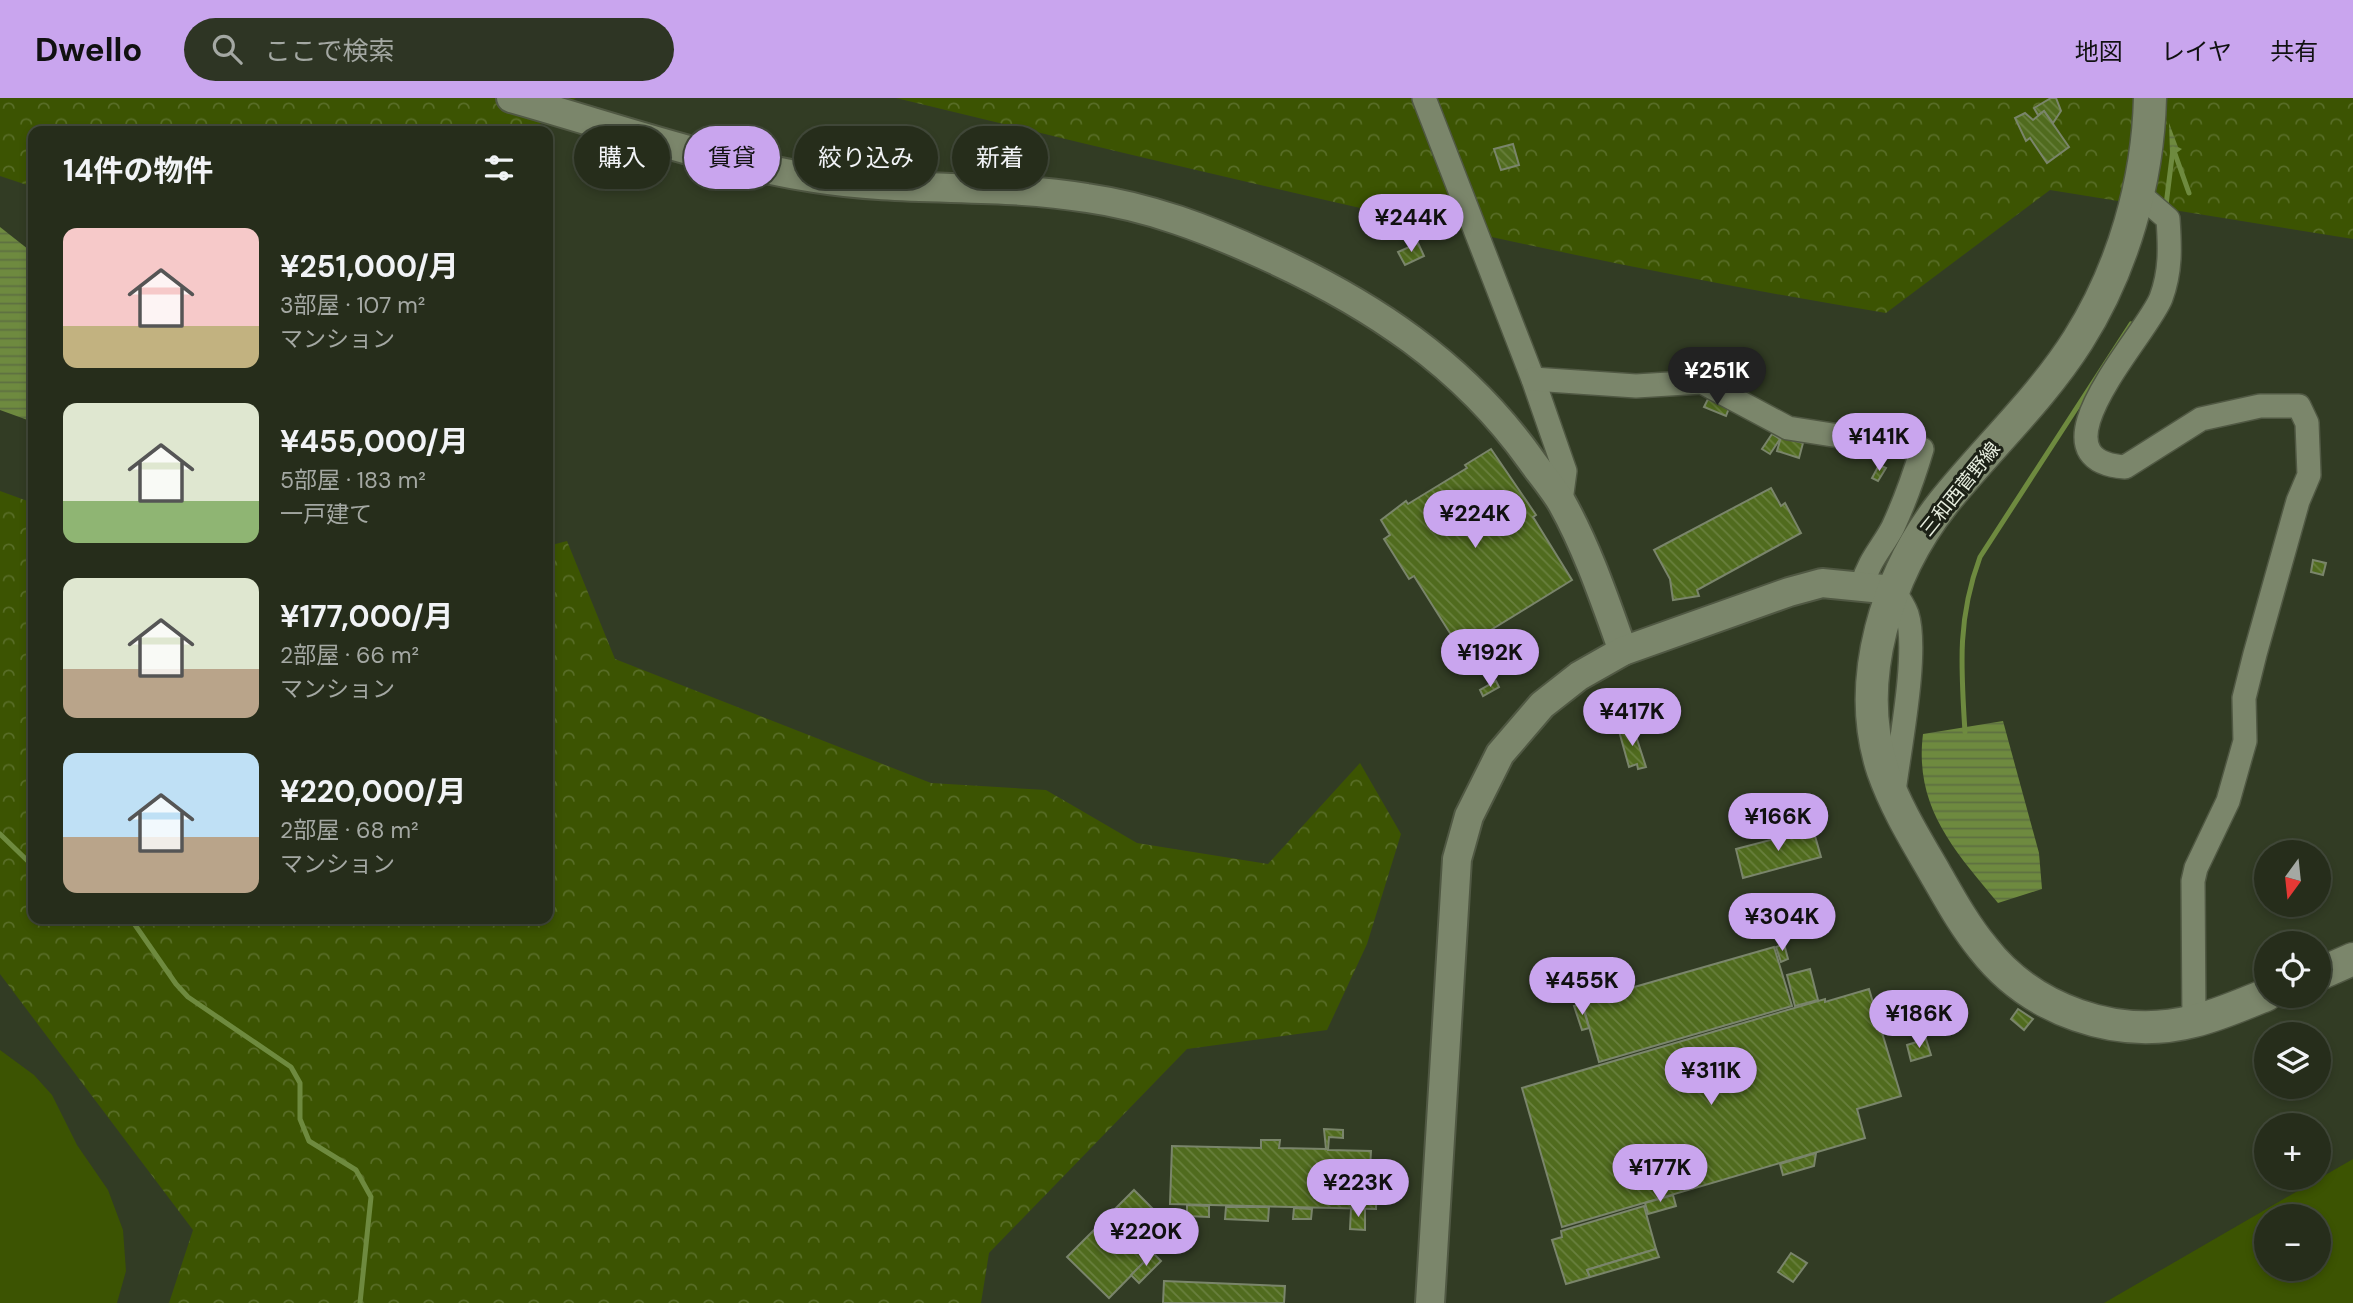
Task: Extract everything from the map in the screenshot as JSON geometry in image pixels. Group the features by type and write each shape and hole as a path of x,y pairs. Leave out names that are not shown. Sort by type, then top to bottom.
{"main road":[{"name":"三和西菅野線","path":"2150,98 2138,193 2112,271 2079,339 2034,400 1937,512 1923,531 1894,590 1883,620 1874,669 1872,705 1875,739 1893,797 1970,932 2013,980 2043,1000 2077,1016 2118,1025 2157,1026 2193,1021 2254,999"},
{"path":"2331,969 2353,959"}],"street":[{"path":"511,98 761,168 814,178 862,185 1083,197 1172,217 1294,268 1359,302 1432,352 1476,392 1515,438 1561,501 1595,573 1623,651"},
{"path":"1424,98 1533,379 1565,471 1561,501"},
{"path":"2138,193 2168,219 2171,264 2160,300 2094,403 2085,423 2089,450 2098,460 2125,467 2201,419 2260,406 2299,406 2307,423 2309,475 2298,501 2244,698 2245,741 2228,801 2196,868 2193,881 2193,1021"},
{"path":"1533,379 1636,386 1702,382 1788,428 1922,449 1910,490 1891,530 1868,563 1862,585"},
{"path":"1430,1303 1452,895 1457,859 1469,816 1500,754 1542,705 1579,676 1623,651 1789,592 1822,583 1894,590"}],"green space":[{"path":"0,98 576,98 537,126 28,126 28,185 0,176"},
{"path":"896,98 2353,98 2353,239 2050,190 1886,313 1512,242 1048,134 1048,126 1013,126"},
{"path":"0,491 28,501 28,924 553,924 553,545 567,541 615,659 931,783 1046,790 1137,843 1268,864 1360,763 1401,834 1367,944 1327,1030 1187,1049 989,1253 981,1303 169,1303 193,1230 0,974"},
{"path":"0,1050 34,1075 52,1095 77,1145 108,1190 123,1230 126,1271 117,1303 0,1303"},
{"path":"2353,1159 2353,1303 2104,1303 2254,1216 2254,1281 2331,1281 2331,1204 2275,1204 2299,1190 2331,1190 2331,1172"}],"shaded area":[{"path":"2169,123 2178,147 2182,149 2175,154 2170,154"},
{"path":"0,227 28,249 28,420 0,410"},
{"path":"2003,721 2039,853 2042,889 1998,903 1966,864 1941,826 1931,806 1922,760 1923,734"}],"building":[{"path":"2056,98 2061,111 2053,123 2044,111 2038,115 2034,108"},
{"path":"2044,111 2069,147 2047,163 2030,138 2026,141 2015,118 2025,113 2033,120"},
{"path":"1513,144 1519,165 1501,170 1494,149"},
{"path":"1418,243 1424,256 1405,265 1398,252"},
{"path":"1708,399 1729,408 1726,416 1704,407"},
{"path":"1772,434 1780,439 1770,454 1762,449"},
{"path":"1781,437 1803,443 1799,458 1777,451"},
{"path":"1491,449 1536,515 1533,517 1572,580 1460,649 1414,576 1409,579 1384,539 1390,535 1381,520 1406,501 1408,504 1467,468 1465,465"},
{"path":"1879,465 1886,468 1878,481 1872,478"},
{"path":"1771,488 1781,506 1785,503 1801,533 1697,590 1699,596 1673,600 1670,579 1654,550"},
{"path":"2313,560 2326,563 2323,575 2311,572"},
{"path":"1486,632 1493,643 1466,659 1460,649"},
{"path":"1496,681 1499,687 1483,696 1480,690"},
{"path":"1633,727 1646,767 1638,769 1637,764 1629,767 1619,731"},
{"path":"1813,829 1821,857 1743,878 1736,849"},
{"path":"1784,944 1788,959 1781,962 1776,947"},
{"path":"1774,947 1792,1006 1599,1062 1582,1002"},
{"path":"1810,969 1818,1000 1795,1006 1787,975"},
{"path":"1869,989 1901,1096 1857,1109 1865,1138 1562,1227 1522,1088 1825,999 1825,1002"},
{"path":"1582,1004 1589,1028 1582,1030 1574,1006"},
{"path":"2018,1009 2033,1019 2024,1030 2011,1019"},
{"path":"1926,1039 1931,1055 1911,1061 1907,1045"},
{"path":"1324,1129 1343,1130 1343,1138 1329,1137 1328,1150 1371,1151 1370,1169 1377,1170 1376,1209 1170,1204 1172,1146 1261,1148 1261,1140 1280,1140 1279,1148 1326,1149"},
{"path":"1816,1153 1814,1166 1783,1175 1780,1164"},
{"path":"1134,1190 1175,1231 1109,1298 1067,1257"},
{"path":"1673,1195 1676,1206 1648,1214 1645,1203"},
{"path":"1187,1205 1209,1206 1209,1217 1187,1216"},
{"path":"1644,1206 1656,1249 1587,1270 1590,1277 1566,1284 1552,1240 1562,1237 1561,1231"},
{"path":"1226,1207 1269,1207 1268,1221 1225,1219"},
{"path":"1294,1208 1312,1209 1311,1219 1293,1219"},
{"path":"1351,1209 1365,1209 1365,1230 1350,1229"},
{"path":"1656,1249 1659,1257 1590,1277 1587,1270"},
{"path":"1153,1253 1161,1261 1139,1283 1131,1275"},
{"path":"1791,1253 1807,1263 1793,1282 1778,1272"},
{"path":"1164,1281 1285,1286 1284,1303 1163,1303"}],"waterway":[{"path":"2166,205 2173,149"},
{"path":"2174,151 2189,193"},
{"path":"1965,732 1962,644 1967,602 1980,557 2131,324"},
{"path":"0,834 28,861"},
{"path":"134,924 188,997 291,1067 300,1083 300,1119 309,1141 356,1170 371,1197 360,1303"}]}
